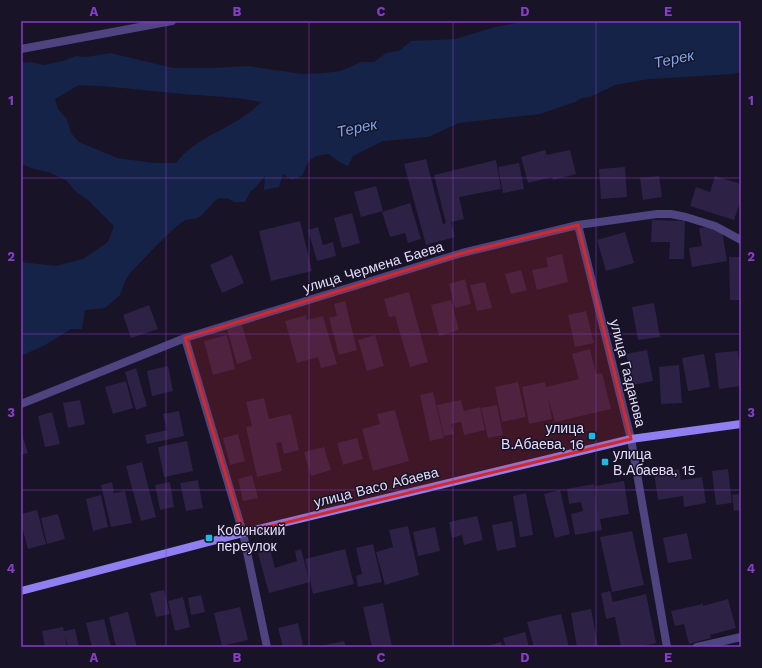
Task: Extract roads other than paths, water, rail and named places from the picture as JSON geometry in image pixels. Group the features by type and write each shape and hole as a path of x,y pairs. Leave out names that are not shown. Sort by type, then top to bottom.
{"main road":[{"name":"улица Васо Абаева","path":"21,590 243,533 631,439 741,424"}],"street":[{"path":"21,49 172,21"},
{"name":"улица Чермена Баева","path":"21,404 185,338 462,253 578,225 656,214 671,214 715,226 741,240"},
{"name":"улица Газданова","path":"578,225 631,439 667,647"},
{"path":"185,338 243,533 267,647"},
{"path":"697,647 741,637"}],"water":[{"name":"Терек","path":"527,21 741,21 741,72 733,74 649,79 615,85 590,97 582,98 575,102 540,114 459,123 428,137 383,141 353,156 348,166 339,162 329,154 318,156 309,161 303,175 292,180 283,174 279,187 264,190 265,176 250,192 245,202 234,202 229,199 219,198 199,217 188,219 175,228 131,272 126,279 120,295 105,308 85,310 82,329 71,329 43,346 21,356 21,262 56,266 83,259 108,242 114,226 88,200 76,192 66,180 48,172 21,164 21,63 30,62 44,65 63,61 76,56 86,57 110,53 173,68 248,66 302,74 324,73 341,71 361,62 374,62 386,53 399,51 411,41 455,39 495,27","holes":["79,85 228,97 261,102 241,118 195,145 176,163 154,163 117,158 79,142 71,133 67,119 58,109 55,99"]}],"place":[{"name":"улица В.Абаева, 16","path":"592,436"},
{"name":"улица В.Абаева, 15","path":"605,462"},
{"name":"Кобинский переулок","path":"209,538"}]}
